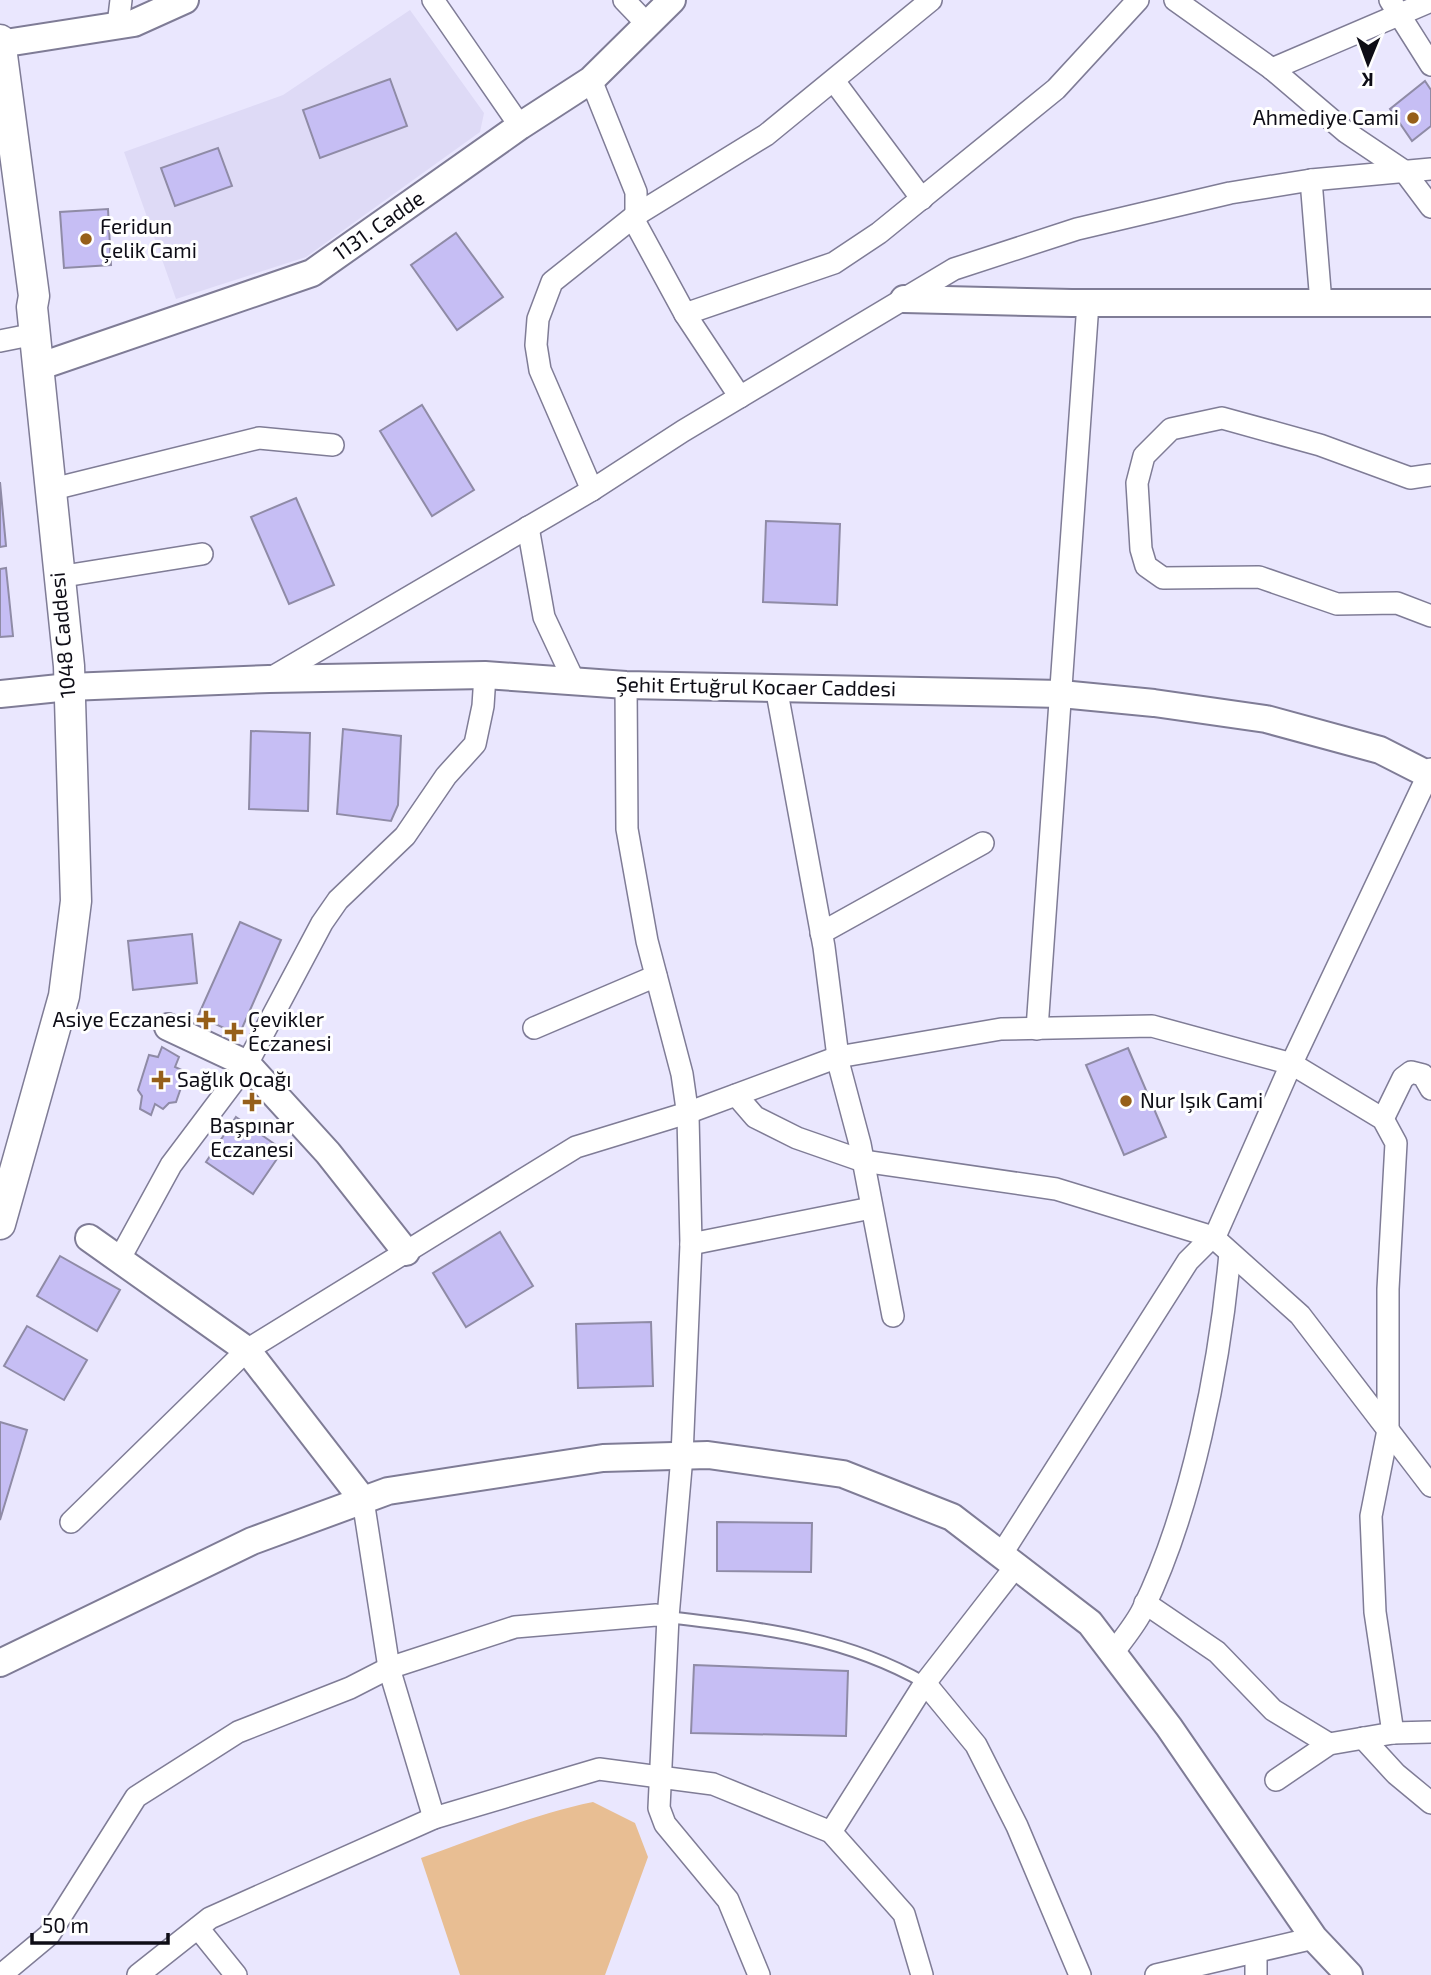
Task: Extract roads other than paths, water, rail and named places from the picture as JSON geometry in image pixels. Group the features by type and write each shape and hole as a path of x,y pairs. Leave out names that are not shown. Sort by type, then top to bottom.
{"main road":[{"name":"1048 Caddesi","path":"0,43 7,150 34,296 35,334 69,687 75,901 65,988 0,1224"}],"street":[{"path":"0,43 119,13 134,23 185,0"},
{"path":"433,0 520,126"},
{"path":"624,0 648,24"},
{"name":"1131. Cadde","path":"38,367 312,273 520,126 591,80 672,0"},
{"path":"592,490 540,370 536,345 538,319 552,282 636,215 766,135 931,0"},
{"path":"685,314 834,263 879,233 1056,89 1138,0"},
{"path":"1175,0 1272,69 1346,132 1404,171 1431,207"},
{"path":"1272,69 1395,8 1431,1"},
{"path":"1395,8 1431,65"},
{"path":"591,80 636,192 636,224 685,314 740,397"},
{"path":"834,81 922,199"},
{"path":"270,679 592,490 740,397 954,269 1077,229 1230,193 1311,180 1431,169"},
{"path":"1311,180 1321,303"},
{"path":"904,299 1087,303 1431,303"},
{"path":"1037,1029 1087,303"},
{"path":"0,341 35,334"},
{"path":"1431,475 1410,478 1320,445 1222,418 1171,429 1144,456 1137,483 1141,550 1146,566 1163,578 1259,577 1337,604 1397,603 1431,616"},
{"path":"50,490 259,438 333,445"},
{"path":"528,527 544,617 574,681"},
{"path":"58,577 202,554"},
{"path":"119,1260 171,1165 247,1063 322,923 338,900 405,836 446,776 475,744 483,706 485,675"},
{"name":"Şehit Ertuğrul Kocaer Caddesi","path":"0,694 69,687 270,679 485,675 626,684 1061,694 1154,703 1266,719 1380,750 1430,773"},
{"path":"626,684 627,829 656,976 681,1074 687,1113 691,1244 682,1456 668,1617 659,1808 665,1824 728,1900 759,1975"},
{"path":"776,687 821,933 838,1056 863,1161 893,1316"},
{"path":"831,1832 925,1683 1009,1560 1188,1261 1213,1237 1292,1063 1430,773"},
{"path":"821,933 983,843"},
{"path":"534,1028 656,976"},
{"path":"71,1522 247,1349 576,1147 687,1113 838,1056 1001,1029 1152,1026 1292,1063 1383,1119 1396,1143 1388,1289 1388,1430 1371,1516 1375,1612 1393,1733"},
{"path":"168,1027 247,1063 328,1153 406,1252"},
{"path":"1383,1119 1403,1078 1411,1072 1423,1075 1431,1089"},
{"path":"736,1095 755,1117 797,1138 863,1161 1056,1189 1213,1237 1300,1315 1431,1485"},
{"path":"691,1244 871,1208"},
{"path":"89,1238 247,1349 363,1500 389,1668 434,1818"},
{"path":"1113,1653 1146,1604 1182,1508 1224,1323 1230,1253"},
{"path":"0,1663 252,1541 388,1490 603,1458 708,1455 843,1474 952,1517 1090,1623 1169,1727 1314,1938 1349,1975"},
{"path":"1146,1604 1217,1652 1273,1710 1329,1744"},
{"path":"1,1975 49,1935 136,1797 239,1732 350,1688 389,1668 515,1627 656,1615 668,1617"},
{"path":"925,1683 976,1745 1017,1826 1080,1975"},
{"path":"1276,1780 1329,1744 1393,1733 1431,1732"},
{"path":"1363,1738 1396,1774 1431,1803"},
{"path":"138,1975 210,1918 434,1818 599,1769 713,1784 831,1832 904,1914 922,1975"},
{"path":"198,1928 236,1975"},
{"path":"1156,1975 1314,1938"},
{"path":"1256,1953 1256,1975"}],"lane":[{"path":"668,1617 799,1634 893,1665 925,1683"}],"place":[{"name":"Ahmediye Cami","path":"1413,118"},
{"name":"Feridun Çelik Cami","path":"86,239"},
{"name":"Asiye Eczanesi","path":"206,1020"},
{"name":"Çevikler Eczanesi","path":"234,1032"},
{"name":"Sağlık Ocağı","path":"161,1080"},
{"name":"Nur Işık Cami","path":"1126,1101"},
{"name":"Başpınar Eczanesi","path":"252,1102"}]}
